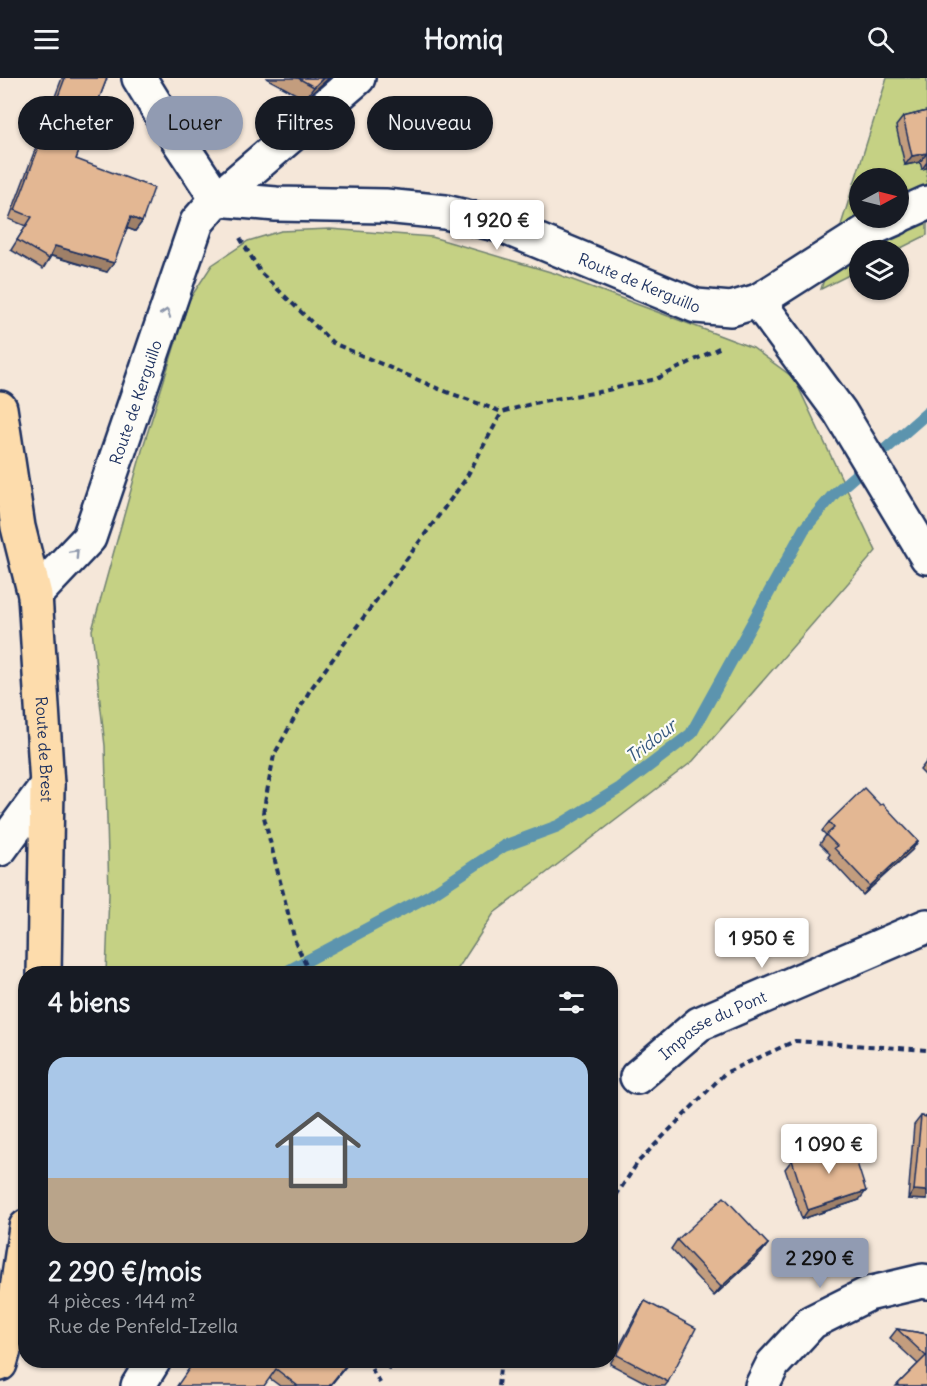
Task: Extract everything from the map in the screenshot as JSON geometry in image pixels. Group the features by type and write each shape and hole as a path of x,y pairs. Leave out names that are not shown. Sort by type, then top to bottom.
{"main road":[{"name":"Route de Brest","path":"0,408 18,527 35,595 47,785 44,966"},
{"name":"Route de Brest","path":"0,482 18,527"},
{"path":"0,1364 13,1317 18,1282"}],"street":[{"path":"139,78 217,199 358,78"},
{"name":"Route de Kerguillo","path":"35,595 89,538 197,222 217,199 276,204 384,206 445,212 500,225 696,306 731,309 761,307 875,228"},
{"name":"Route de Kerguillo","path":"909,211 927,203"},
{"path":"761,307 840,411 927,557"},
{"path":"0,849 47,785"},
{"name":"Impasse du Pont","path":"637,1077 699,1024 927,926"},
{"path":"762,1386 773,1364 812,1322 867,1294 927,1282"},
{"path":"138,1386 149,1368"}],"path":[{"path":"217,199 261,273 333,343 439,389 502,412 542,401 656,379 726,344 761,307"},
{"path":"306,966 295,941 263,813 274,755 310,690 465,480 502,412"},
{"path":"618,1193 638,1162 725,1073 795,1041 927,1050"},
{"path":"371,1368 382,1386"},
{"path":"498,1386 500,1368"}],"green space":[{"path":"887,78 927,78 927,235 909,244 909,240 849,240 849,275 821,289 849,199 849,228 909,228 909,168 859,168"},
{"path":"330,229 432,237 554,273 753,348 794,378 876,551 693,761 494,913 460,966 106,966 109,894 105,746 92,630 143,447 189,300 212,265 248,241 281,231"}],"building":[{"path":"65,78 107,78 100,96 58,96"},
{"path":"298,78 323,78 314,87"},
{"path":"927,111 927,153 912,156 903,117"},
{"path":"38,150 79,150 76,159 154,188 142,222 131,217 114,263 55,246 49,259 17,240 32,217 15,210"},
{"path":"864,788 880,805 883,804 918,841 870,886 834,848 837,846 826,835 834,828 829,822"},
{"path":"921,1116 927,1117 927,1191 914,1190"},
{"path":"850,1141 866,1191 808,1210 792,1160"},
{"path":"724,1197 768,1244 721,1287 677,1240"},
{"path":"645,1301 696,1328 668,1382 618,1356"},
{"path":"897,1329 927,1334 927,1386 900,1386 898,1384 926,1356"},
{"path":"189,1368 344,1368 329,1386 298,1386 276,1369 264,1386 177,1386"}],"waterway":[{"name":"Tridour","path":"297,966 430,895 504,846 558,826 620,788 691,734 804,529 834,494 927,413"}]}
